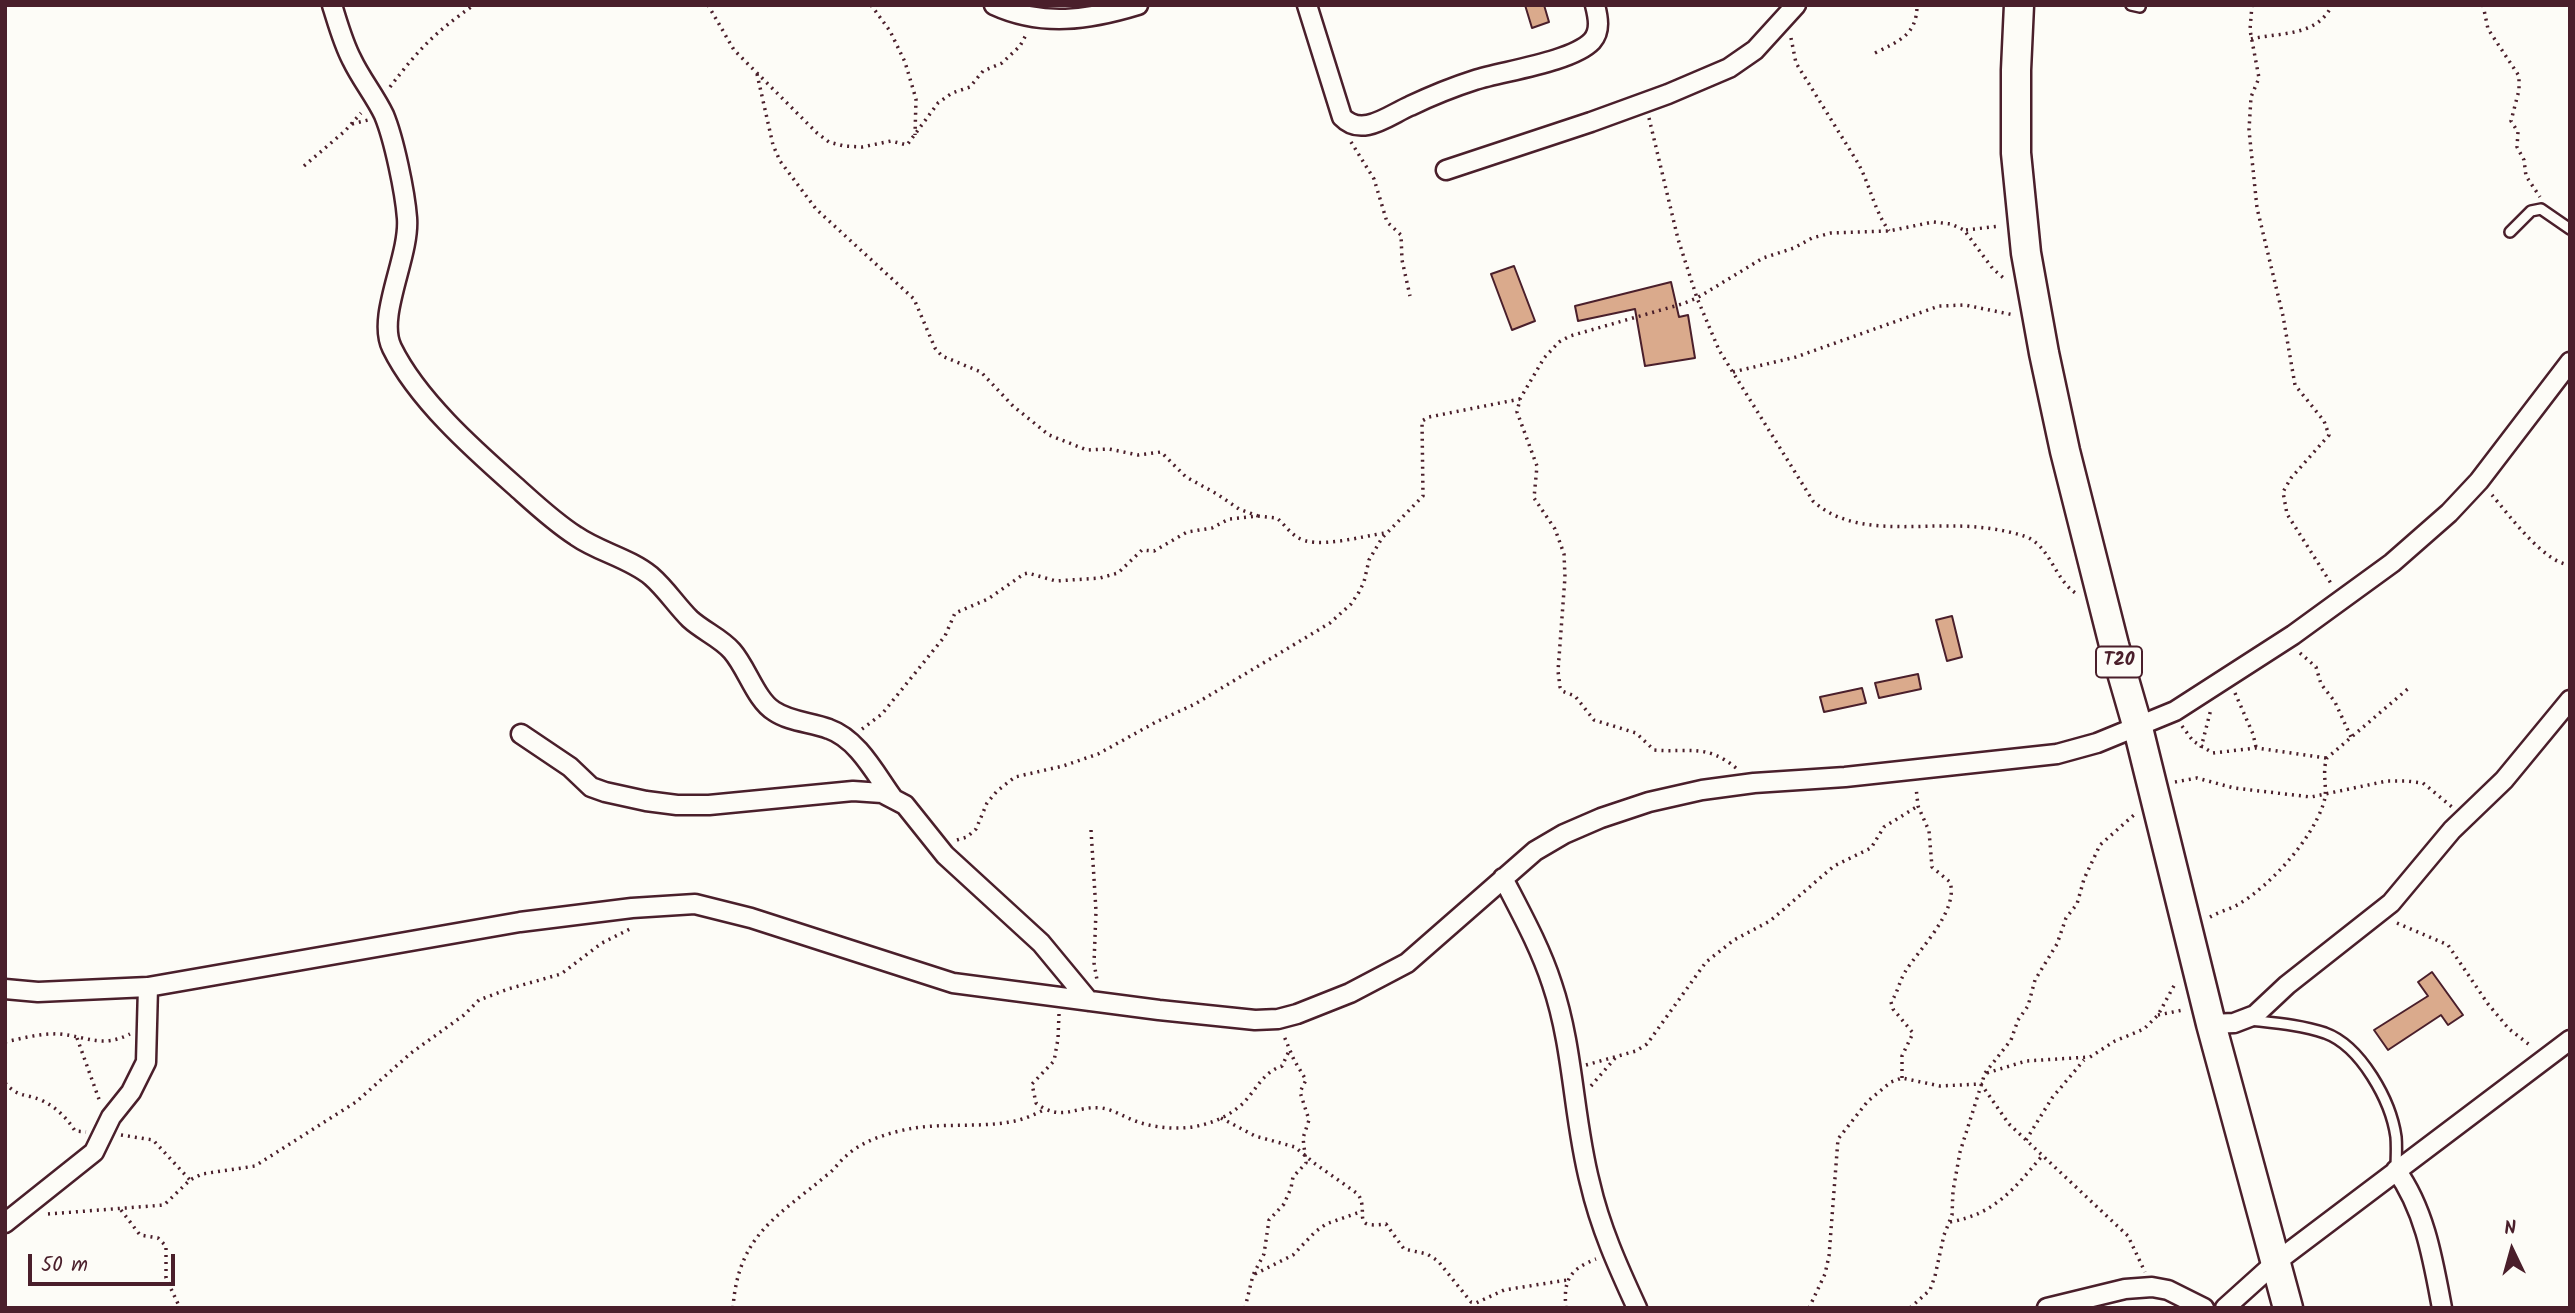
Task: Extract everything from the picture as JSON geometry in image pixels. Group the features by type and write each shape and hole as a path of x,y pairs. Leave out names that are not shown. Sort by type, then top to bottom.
{"main road":[{"name":"T20","path":"2019,5 2016,153 2023,223 2035,304 2065,452 2138,728 2211,1024 2288,1308"}],"street":[{"path":"332,5 344,44 388,127 407,217 405,252 390,307 388,325 390,344 401,365 448,423 552,519 578,538 649,574 690,618 729,648 750,675 765,703 787,718 833,730 855,747 893,798"},
{"path":"994,5 1031,17 1065,21 1102,16 1138,5"},
{"path":"1307,5 1342,117 1354,126 1366,126 1476,80 1553,60 1577,50 1590,43 1597,34 1595,5"},
{"path":"1446,170 1645,102 1729,68 1755,50 1793,8"},
{"path":"5,989 38,992 148,987 520,922 632,908 695,904 751,918 953,983 1058,998 1255,1020 1278,1019 1350,993 1407,962 1535,851 1564,834 1601,818 1649,802 1702,790 2057,754 2097,743 2175,711 2343,601 2449,513 2479,481 2570,362"},
{"path":"2211,1024 2245,1020 2255,1015 2337,944 2380,913 2402,892 2463,818 2494,793 2570,700"},
{"path":"520,734 570,767 591,787 646,801 677,805 709,804 861,791 881,793 893,798 905,805 957,868 1041,943 1096,1001"},
{"path":"1503,878 1534,939 1552,985 1564,1028 1589,1182 1612,1253 1637,1308"},
{"path":"12,1218 94,1152 107,1125 141,1075 148,1048 148,987"},
{"path":"2225,1308 2276,1262 2570,1040"},
{"path":"2396,1170 2415,1200 2425,1229 2442,1308"},
{"path":"2047,1308 2125,1289 2152,1287 2168,1290 2204,1308"}],"lane":[{"path":"2510,232 2531,211 2541,209 2570,229"},
{"path":"2245,1020 2292,1024 2328,1034 2361,1058 2386,1104 2396,1137 2396,1170"}],"path":[{"path":"304,166 345,131 366,108 377,103 438,30 474,5"},
{"path":"708,5 734,50 817,133 829,142 862,147 891,141 907,145 938,103 952,93 967,90 983,71 998,66 1012,55 1024,40 1031,17"},
{"path":"871,5 890,31 905,62 916,100 915,135"},
{"path":"1875,53 1911,31 1916,22 1917,5"},
{"path":"2252,5 2251,39 2256,52 2259,78 2251,97 2249,120 2257,208 2283,316 2295,384 2323,421 2329,435 2291,478 2283,492 2284,500 2287,514 2343,601"},
{"path":"2251,39 2311,29 2327,16 2332,5"},
{"path":"2483,5 2485,22 2494,41 2519,76 2519,90 2511,121 2518,132 2517,147 2524,160 2526,176 2539,195 2541,209"},
{"path":"1793,8 1790,32 1796,64 1858,163 1879,217 1889,230"},
{"path":"757,74 773,145 780,160 816,209 914,299 935,348 942,356 981,372 1013,406 1049,435 1087,450 1109,449 1138,455 1161,452 1186,477 1239,509 1258,516"},
{"path":"1645,102 1678,239 1697,298 1719,351 1775,437 1806,491 1822,509 1844,519 1881,526 1966,526 2025,536 2042,549 2068,589 2104,605"},
{"path":"1342,117 1351,141 1374,179 1387,222 1401,234 1402,260 1410,296"},
{"path":"1754,783 1730,762 1706,752 1695,749 1654,750 1636,733 1594,720 1574,696 1562,691 1558,671 1565,578 1564,554 1555,529 1534,498 1537,466 1517,412 1520,399 1544,358 1559,342 1586,330 1697,298 1756,262 1794,248 1812,238 1831,233 1889,230 1921,223 1941,222 1964,230 2023,223"},
{"path":"1964,230 1993,269 2035,304"},
{"path":"1732,372 1796,357 1939,306 1965,305 2005,314 2035,304"},
{"path":"934,841 957,841 967,837 976,829 997,791 1015,777 1063,766 1106,750 1195,704 1329,623 1351,604 1359,592 1369,560 1386,533 1423,495 1423,421 1429,417 1520,399"},
{"path":"2479,481 2515,523 2557,563 2570,565"},
{"path":"855,747 862,729 882,714 945,636 952,618 960,610 988,599 1024,574 1048,580 1070,581 1112,575 1123,570 1142,550 1158,549 1187,531 1212,528 1229,519 1258,516 1277,518 1305,542 1318,543 1386,533"},
{"path":"2293,635 2300,654 2316,667 2321,684 2335,702 2351,737"},
{"path":"2201,748 2221,683"},
{"path":"2221,683 2243,709 2256,748"},
{"path":"2326,795 2323,776 2327,758 2410,687"},
{"path":"2175,711 2183,728 2201,748 2213,753 2256,748 2327,758"},
{"path":"1902,1078 1902,1056 1913,1033 1893,1009 1891,1002 1899,991 1906,970 1941,920 1951,897 1950,882 1932,867 1927,824 1918,806 1915,768"},
{"path":"1910,1308 1930,1290 1935,1276 1944,1235 1950,1222 1960,1152 1985,1073 2011,1040 2018,1020 2028,1006 2035,980 2057,944 2066,918 2077,904 2084,879 2100,845 2130,820 2154,792 2172,783 2197,778 2254,791 2311,797 2387,781 2423,783 2440,795 2463,818"},
{"path":"1571,1070 1636,1051 1647,1044 1706,962 1718,951 1770,921 1833,866 1871,848 1884,827 1918,806"},
{"path":"1091,830 1097,911 1094,963 1096,1001"},
{"path":"2380,913 2419,935 2448,946 2488,1004 2509,1029 2518,1038 2550,1055"},
{"path":"12,1218 164,1205 190,1180 202,1174 255,1166 356,1102 411,1053 464,1015 479,1000 561,974 602,943 639,927"},
{"path":"1058,998 1057,1052 1054,1061 1032,1084 1036,1103 1044,1110 1058,1114 1096,1108 1107,1109 1145,1124 1192,1128 1221,1118 1239,1107 1269,1071 1282,1066 1289,1051"},
{"path":"1245,1308 1253,1275 1264,1254 1269,1220 1289,1195 1293,1177 1303,1167 1307,1158 1303,1138 1309,1121 1300,1092 1306,1080 1289,1051 1278,1019"},
{"path":"5,1042 46,1034 62,1034 94,1042 109,1041 134,1032 148,1022"},
{"path":"77,1038 92,1075 107,1125"},
{"path":"1576,1103 1616,1057"},
{"path":"2026,1140 2052,1098 2084,1059"},
{"path":"1809,1308 1825,1274 1829,1256 1838,1139 1878,1091 1891,1082 1902,1078 1940,1086 1981,1084"},
{"path":"1981,1084 2009,1124 2128,1236 2152,1287"},
{"path":"733,1308 738,1271 753,1242 774,1217 859,1146 872,1139 912,1129 1005,1123 1044,1110"},
{"path":"1221,1118 1255,1136 1295,1147 1358,1194 1361,1199 1361,1218 1366,1224 1389,1226 1404,1249 1427,1254 1438,1261 1471,1303 1504,1290 1567,1280"},
{"path":"1950,1222 1968,1219 1996,1205 2042,1156"},
{"path":"119,1208 129,1217 140,1235 162,1240 167,1255 166,1278 180,1308"},
{"path":"1253,1275 1293,1255 1326,1224 1361,1212"},
{"path":"1566,1308 1564,1294 1567,1280 1576,1270 1612,1253"}],"building":[{"path":"1525,5 1544,5 1549,22 1532,28"},
{"path":"1514,266 1535,321 1512,330 1491,274"},
{"path":"1671,282 1679,317 1688,315 1695,358 1645,366 1635,309 1578,321 1575,306"},
{"path":"1952,616 1962,657 1947,661 1936,620"},
{"path":"1918,674 1921,689 1879,698 1875,683"},
{"path":"1862,688 1866,703 1824,712 1820,697"},
{"path":"2432,972 2463,1015 2448,1025 2441,1015 2388,1050 2374,1030 2428,996 2418,982"}]}
